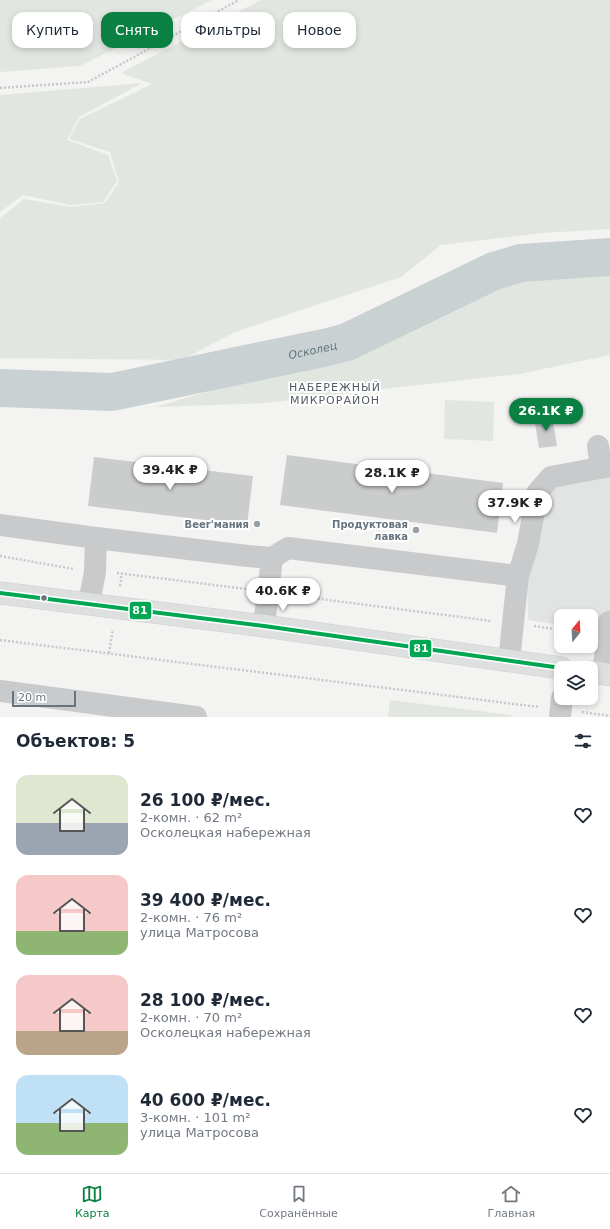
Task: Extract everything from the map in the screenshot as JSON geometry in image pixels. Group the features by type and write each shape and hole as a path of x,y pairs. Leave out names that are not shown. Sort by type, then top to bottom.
{"main road":[{"path":"0,593 264,626 554,667"}],"street":[{"path":"508,661 514,624 518,576 528,544 537,493 550,477 603,460"},
{"path":"0,525 96,538 272,558 288,548 518,576"},
{"path":"89,603 95,572 96,538"},
{"path":"264,626 272,558"},
{"path":"601,673 609,622"},
{"path":"0,691 196,717"}],"path":[{"path":"0,88 88,82 238,0"},
{"path":"514,624 554,629"},
{"path":"0,640 561,708 610,716"}],"shaded area":[{"path":"0,0 212,0 188,12 181,12 181,16 173,20 173,12 101,12 101,48 116,48 80,66 0,71"},
{"path":"261,0 610,0 610,229 542,233 441,245 401,277 235,332 182,360 0,358 0,218 24,199 71,207 105,203 119,182 110,152 69,139 80,119 152,84 121,73 169,48 173,48 173,46 181,42 181,48 275,48 275,12 238,12"},
{"path":"142,83 79,117 67,140 108,155 117,181 103,202 70,205 23,195 0,212 0,95"},
{"path":"610,273 610,355 519,374 267,403 155,407 386,341 470,298 541,276"},
{"path":"445,400 494,402 493,441 444,439"},
{"path":"610,471 610,633 598,631 598,609 554,609 554,624 528,620 526,497 560,479"},
{"path":"390,700 512,715 511,717 388,717"}],"building":[{"path":"552,415 557,446 539,448 534,417"},
{"path":"287,455 503,483 497,533 280,505"},
{"path":"94,457 253,476 247,525 88,506"}],"waterway":[{"name":"Осколец","path":"0,388 112,392 328,347 347,342 494,271 521,263 610,257"}],"transit line":[{"name":"81","path":"0,593 264,626 554,667"}],"place":[{"name":"Beer'мания","path":"257,524"},
{"name":"Продуктовая лавка","path":"416,530"}],"district":[{"name":"НАБЕРЕЖНЫЙ МИКРОРАЙОН","path":"335,393"}]}
